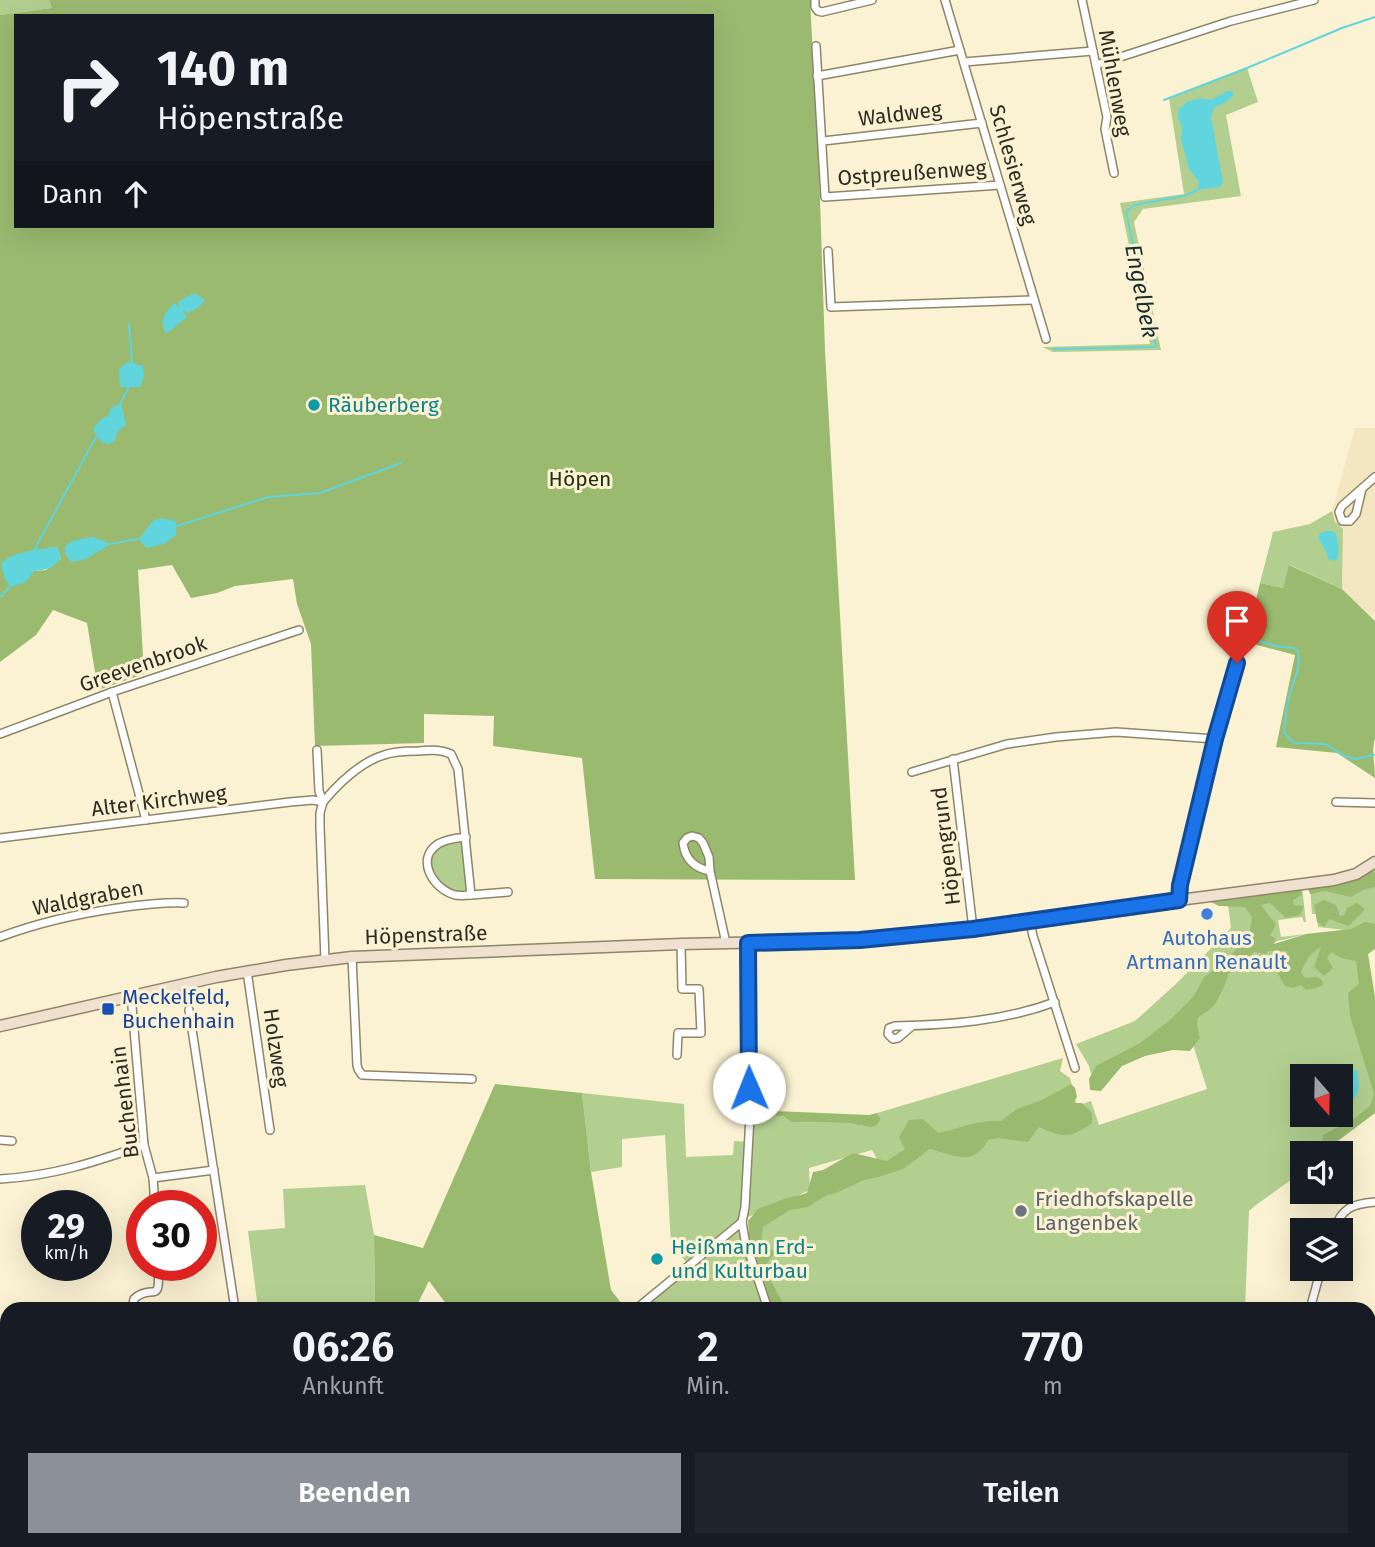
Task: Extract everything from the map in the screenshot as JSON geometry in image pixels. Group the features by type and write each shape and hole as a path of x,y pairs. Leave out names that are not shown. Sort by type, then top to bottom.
{"main road":[{"name":"Höpenstraße","path":"0,1026 247,971 325,960 681,944 860,940 1030,922 1342,879 1375,862"}],"street":[{"path":"815,0 815,7 822,12 872,0"},
{"name":"Schlesierweg","path":"945,0 1046,340"},
{"name":"Mühlenweg","path":"1082,0 1107,117 1105,129 1114,173"},
{"path":"1096,65 1231,22 1314,0"},
{"path":"816,46 822,141"},
{"path":"817,76 960,50"},
{"path":"964,62 1093,51"},
{"name":"Waldweg","path":"822,141 982,122"},
{"name":"Ostpreußenweg","path":"822,141 825,197 1000,185"},
{"path":"828,251 831,307 1034,300"},
{"path":"1362,488 1356,515 1350,521 1342,521 1340,509 1362,488 1375,477"},
{"name":"Greevenbrook","path":"0,734 112,692 299,630"},
{"path":"1179,900 1180,885 1215,739 1237,663"},
{"path":"112,692 146,820"},
{"path":"912,772 1007,744 1056,737 1116,732 1215,739"},
{"path":"317,750 319,791 323,802"},
{"path":"325,960 320,813 323,802 332,791 374,759 400,751 442,750 451,754 458,769 471,895"},
{"name":"Höpengrund","path":"953,760 973,929"},
{"name":"Alter Kirchweg","path":"0,838 290,802 323,802"},
{"path":"1336,802 1375,803"},
{"path":"466,837 438,844 430,853 429,875 456,896 508,892"},
{"path":"710,871 702,870 690,862 683,843 687,838 699,838 709,857 726,943"},
{"name":"Waldgraben","path":"0,937 63,917 161,902 184,903"},
{"path":"1030,922 1075,1068"},
{"path":"748,943 750,1107"},
{"path":"677,1055 678,1033 701,1033 699,989 682,989 681,944"},
{"path":"352,957 357,1065 361,1074 472,1079"},
{"name":"Holzweg","path":"247,971 270,1130"},
{"name":"Buchenhain","path":"131,995 144,1145 154,1190"},
{"path":"912,1026 990,1019 1055,1002"},
{"path":"189,1010 234,1302"},
{"path":"750,1116 742,1222 745,1240 766,1302"},
{"path":"0,1140 12,1141"},
{"path":"0,1179 34,1176 83,1166 144,1145"},
{"path":"153,1178 214,1170"},
{"path":"1339,1218 1350,1207 1375,1202"},
{"path":"645,1302 742,1222"},
{"path":"133,1302 139,1294 157,1290 159,1281"},
{"path":"1312,1302 1318,1281"}],"shaded area":[{"path":"1355,428 1375,428 1375,613 1371,616 1342,589 1343,529 1335,522 1332,511"}],"green space":[{"path":"0,0 49,0 52,8 0,15"},
{"name":"Höpen","path":"49,0 810,0 825,351 855,880 595,879 582,758 493,746 494,716 424,714 424,743 315,746 311,644 297,604 293,579 235,586 191,598 172,565 138,570 144,674 98,690 87,623 53,610 36,635 0,662 0,15 52,8","holes":["57,547 61,559 46,570 34,571"]},
{"path":"1247,68 1258,102 1226,115 1241,196 1143,209 1134,222 1161,350 1053,352 1042,347 1150,344 1120,203 1184,194 1169,98"},
{"path":"1332,511 1335,522 1343,529 1342,589 1290,565 1283,588 1260,583 1273,532 1310,524"},
{"path":"1289,565 1342,589 1375,621 1375,778 1337,753 1276,747 1295,655 1246,642 1260,583 1283,588"},
{"path":"465,837 471,895 456,895 430,875 431,856 436,846"},
{"path":"1375,867 1375,931 1359,931 1375,1074 1375,1107 1353,1127 1353,1064 1290,1064 1290,1127 1353,1127 1337,1141 1290,1141 1290,1181 1249,1211 1245,1302 773,1302 751,1239 749,1223 878,1161 872,1150 809,1168 810,1190 739,1221 687,1263 671,1245 665,1135 622,1139 622,1167 591,1172 582,1093 684,1104 686,1157 733,1155 734,1141 750,1142 751,1115 783,1116 791,1122 848,1123 869,1127 881,1119 877,1113 1063,1058 1060,1071 1070,1078 1077,1106 1091,1101 1099,1125 1207,1089 1183,1013 1150,1042 1091,1074 1076,1044 1135,1021 1178,982 1231,928 1227,897 1302,887 1306,922 1302,917 1278,920 1281,937 1306,934 1250,948 1355,931 1318,927 1317,914 1312,914 1310,887"},
{"path":"1373,871 1375,887 1351,897 1325,891 1310,894 1307,886 1359,876"},
{"path":"1300,888 1302,895 1293,900 1294,905 1304,906 1300,915 1286,918 1270,903 1261,905 1276,925 1270,935 1276,939 1274,944 1306,934 1351,929 1365,922 1375,924 1375,949 1368,954 1375,997 1375,1113 1338,1141 1323,1141 1323,1135 1338,1127 1353,1127 1353,1119 1370,1106 1374,1094 1350,1016 1348,993 1359,984 1356,961 1341,958 1332,952 1327,958 1333,968 1324,976 1314,967 1321,947 1309,957 1301,972 1305,978 1317,977 1322,980 1323,985 1306,990 1301,985 1293,988 1285,986 1278,974 1288,957 1287,951 1268,951 1265,954 1254,952 1247,959 1245,968 1229,973 1216,1002 1199,1017 1197,1023 1200,1038 1190,1051 1173,1050 1145,1056 1122,1066 1101,1091 1090,1090 1089,1079 1096,1066 1140,1043 1169,1021 1194,996 1204,977 1226,962 1250,931 1252,917 1245,907 1219,906 1211,902"},
{"path":"1324,900 1336,905 1340,916 1344,915 1347,908 1357,903 1365,909 1348,926 1329,919 1324,927 1317,922 1314,905"},
{"path":"495,1084 582,1093 591,1172 611,1290 620,1302 445,1302 429,1281 418,1302 375,1302 374,1235 423,1248"},
{"path":"1071,1084 1077,1097 1073,1103 1082,1103 1092,1113 1092,1123 1067,1135 1039,1127 1028,1142 998,1138 988,1140 982,1149 970,1157 930,1149 903,1169 864,1180 827,1195 808,1207 790,1210 763,1227 761,1243 775,1252 767,1263 768,1275 782,1302 771,1302 749,1236 748,1221 758,1209 807,1193 813,1172 823,1170 853,1153 887,1161 905,1149 899,1137 909,1120 923,1119 938,1133 977,1123 1001,1121 1017,1109 1042,1100"},
{"path":"752,1110 869,1115 877,1113 881,1119 876,1126 869,1127 848,1123 791,1122 783,1116 751,1115"},
{"path":"365,1185 374,1235 375,1302 257,1302 248,1231 285,1228 283,1189"},
{"path":"739,1229 762,1302 650,1302"}],"water":[{"path":"1232,91 1234,95 1214,108 1211,117 1223,182 1220,187 1197,190 1199,182 1189,169 1181,139 1179,109 1187,102 1200,98 1211,100"},
{"path":"194,293 205,300 189,313 182,310 187,317 166,334 163,325 165,314 174,303 179,307 178,302"},
{"path":"127,362 143,366 144,376 140,387 120,387 119,369"},
{"path":"121,403 126,425 117,432 115,441 109,444 101,442 93,429 101,419 108,416 111,408"},
{"path":"161,518 176,521 176,535 164,544 146,548 139,539 153,521"},
{"path":"1326,531 1336,534 1339,551 1336,561 1328,559 1318,538 1320,533"},
{"path":"93,537 111,544 86,559 72,562 67,556 66,546 74,541"},
{"path":"58,547 61,559 55,565 34,571 26,582 10,587 1,564 12,556 27,551"},
{"path":"1353,1070 1357,1070 1359,1083 1353,1099"}],"waterway":[{"name":"Engelbek","path":"1164,100 1375,17"},
{"name":"Engelbek","path":"1053,349 1156,347 1126,212 1134,205 1184,196 1197,190"},
{"path":"129,324 132,364"},
{"path":"120,404 129,387"},
{"path":"33,552 96,437"},
{"path":"174,527 268,497 320,493 401,463"},
{"path":"110,544 138,539"},
{"path":"0,596 11,585"},
{"path":"1248,637 1298,651 1298,668 1288,704 1284,733 1294,743 1325,744 1355,759 1375,755"}],"place":[{"name":"Räuberberg","path":"314,405"},
{"name":"Autohaus Artmann Renault","path":"1207,914"},
{"name":"Meckelfeld, Buchenhain","path":"108,1009"},
{"name":"Friedhofskapelle Langenbek","path":"1021,1211"},
{"name":"Heißmann Erd- und Kulturbau","path":"657,1259"}],"route":[{"path":"749,1088 748,943 860,940 973,929 1179,900 1180,885 1215,739 1237,663"}]}
